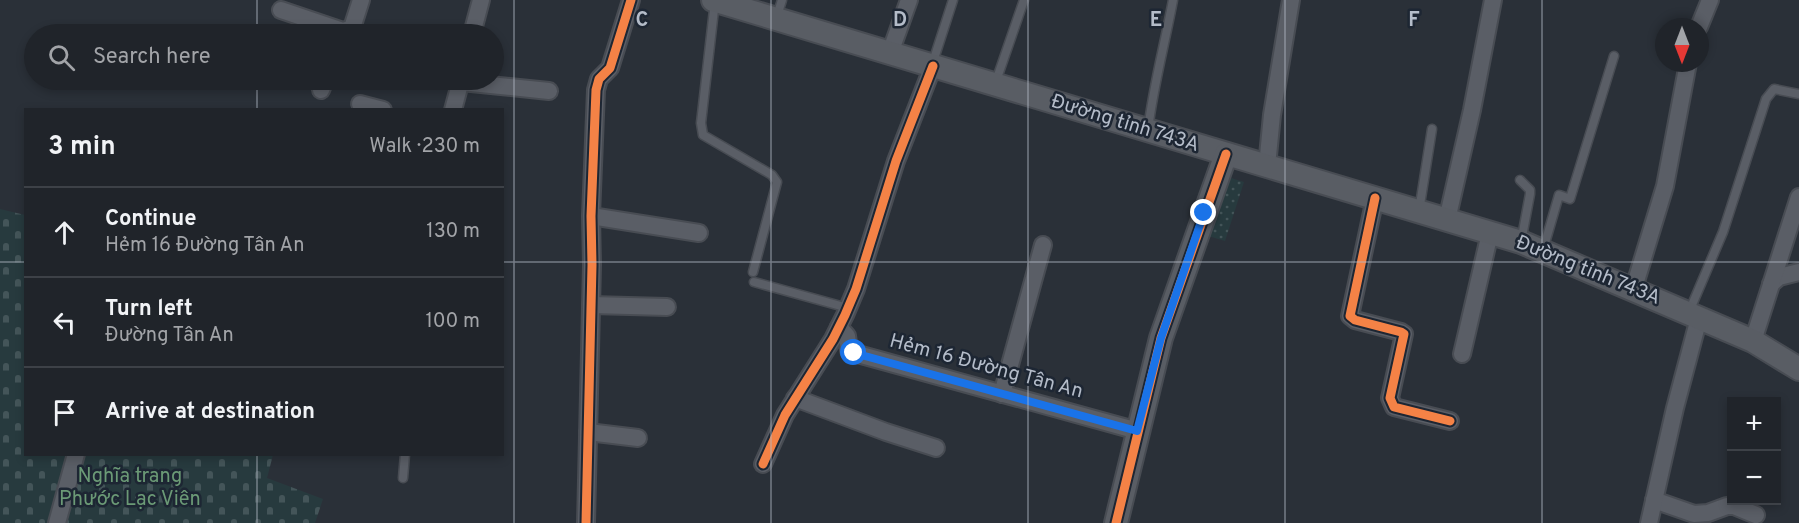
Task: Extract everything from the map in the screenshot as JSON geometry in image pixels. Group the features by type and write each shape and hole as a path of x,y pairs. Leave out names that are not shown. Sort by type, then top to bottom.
{"main road":[{"name":"Đường tỉnh 743A","path":"720,1 779,10 890,53 1521,242 1754,341 1799,369"},
{"path":"1116,523 1137,431 1165,328 1227,154"}],"street":[{"path":"353,24 361,0"},
{"path":"475,24 481,0"},
{"path":"586,523 591,216 596,90 599,79 610,68 631,0"},
{"path":"890,53 909,0"},
{"path":"1267,166 1272,115 1291,0"},
{"path":"1447,220 1493,0"},
{"path":"1703,18 1710,0"},
{"path":"281,10 319,24"},
{"path":"763,464 784,415 839,327 848,308 896,161 932,66"},
{"path":"1633,291 1665,186 1686,72"},
{"path":"504,85 549,91"},
{"path":"454,108 458,90"},
{"path":"360,104 375,108"},
{"path":"1754,341 1799,197"},
{"path":"1375,198 1350,316 1355,320 1404,334 1390,398 1391,404 1394,407 1450,421"},
{"path":"591,216 699,233"},
{"path":"1462,354 1490,233"},
{"path":"1002,394 1043,245"},
{"path":"1771,284 1779,278 1799,272"},
{"path":"591,305 667,307"},
{"path":"1649,523 1694,315"},
{"name":"Hẻm 16 Đường Tân An","path":"839,327 847,336 849,350 854,353 1137,431"},
{"path":"795,398 936,448"},
{"path":"588,432 638,438"},
{"path":"57,523 75,456"},
{"path":"1654,500 1694,514 1734,506 1756,515"}],"lane":[{"path":"932,66 953,0"},
{"path":"995,84 1024,0"},
{"path":"1148,131 1173,0"},
{"path":"720,1 701,131 703,135 772,175 777,182 753,272"},
{"path":"1543,250 1559,195 1570,199 1614,56"},
{"path":"1694,315 1766,99 1774,89 1799,94"},
{"path":"1419,212 1432,129"},
{"path":"1520,180 1530,194 1521,242"},
{"path":"754,282 848,308"},
{"path":"403,478 405,456"}],"green space":[{"path":"1224,176 1244,182 1225,241 1205,235"},
{"name":"Nghĩa trang Phước Lạc Viên","path":"0,209 24,215 24,456 273,456 267,478 323,499 315,523 0,523"}],"cycle path":[{"path":"586,523 591,216 596,90 599,79 610,68 631,0"},
{"path":"763,464 785,415 833,339 845,315 856,289 896,161 933,66"},
{"path":"1116,523 1161,338 1226,154"},
{"path":"1375,198 1350,316 1355,320 1404,334 1390,398 1394,407 1450,421"}],"route":[{"path":"854,353 1137,431 1161,338 1204,213"}]}
